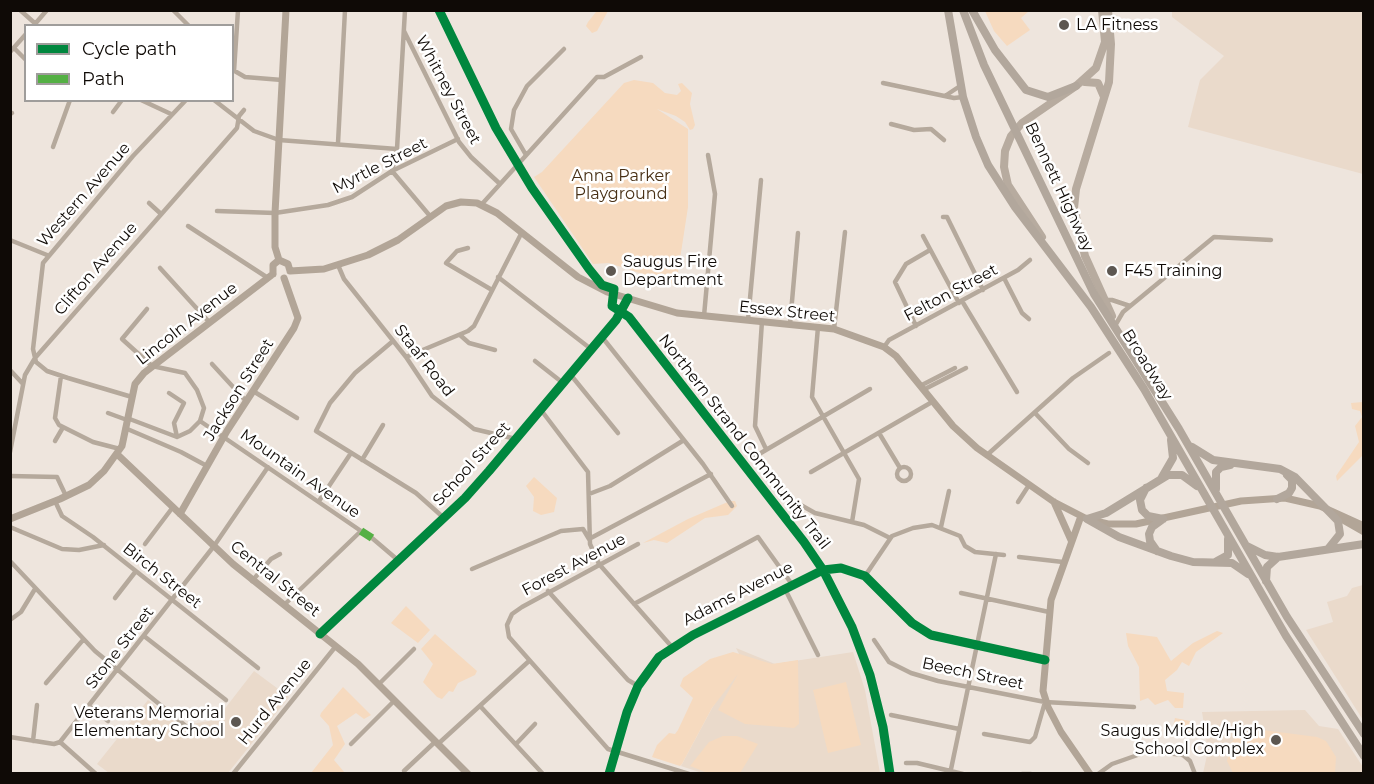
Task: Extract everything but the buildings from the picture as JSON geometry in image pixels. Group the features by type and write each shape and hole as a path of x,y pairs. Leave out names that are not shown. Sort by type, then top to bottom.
{"highway":[{"name":"Bennett Highway","path":"948,10 960,86 976,137 1000,184 1089,304"},
{"name":"Bennett Highway","path":"963,10 979,54 1084,275 1142,370"},
{"path":"972,10 995,50 1026,90 1048,97 1076,87"},
{"name":"Broadway","path":"1089,304 1169,430 1295,651 1364,756"},
{"name":"Broadway","path":"1142,370 1186,441 1212,505 1245,544 1266,582 1364,734"},
{"path":"1160,479 1169,468 1173,458 1169,430"},
{"path":"1186,441 1213,460 1280,469 1295,477 1338,521 1340,530 1337,540 1328,549"},
{"path":"1212,505 1214,476 1221,467 1228,465 1279,471 1290,477 1293,484 1291,491 1277,499"},
{"path":"1084,518 1106,513 1160,479 1173,474 1187,477 1212,505"},
{"path":"1146,488 1140,500 1141,508 1148,516 1163,519"},
{"path":"1084,518 1119,537 1186,561 1233,564 1254,579"},
{"path":"1157,551 1150,541 1149,534 1152,527 1163,519"},
{"path":"1213,562 1224,558 1229,552 1224,527"},
{"path":"1245,544 1265,555 1278,556 1364,544"},
{"path":"1266,582 1267,567 1278,556"}],"main road":[{"path":"286,10 275,247 279,260 288,264 290,271"},
{"name":"Broadway","path":"1089,304 1012,192 1004,167 1008,144 1019,125 1076,87 1093,71 1102,54 1105,37 1102,10"},
{"name":"Broadway","path":"1108,10 1111,61 1104,101 1076,189 1074,208 1085,256 1104,300 1142,370"},
{"path":"1076,87 1088,80 1096,81 1103,89 1104,101"},
{"path":"279,260 273,265 271,277 284,278 290,271 309,271 338,265 398,240 429,216 456,203 482,204"},
{"name":"Essex Street","path":"482,204 522,232 585,282 628,298 667,311 834,329 884,347 896,356 932,402 963,436 986,456 1054,502 1084,518 1120,525 1163,519 1212,505 1277,499 1303,501 1364,526"},
{"name":"Lincoln Avenue","path":"119,452 135,384 152,366 271,277"},
{"name":"Jackson Street","path":"180,514 246,401 294,328 298,318 284,278"},
{"path":"10,519 89,484 119,452"},
{"name":"Central Street","path":"119,452 180,514 252,581 336,646 379,684 468,774"},
{"path":"1054,502 1071,540"},
{"name":"Essex Street","path":"1329,510 1364,532"},
{"path":"1084,518 1071,540 1049,612 1045,660 1045,702 1067,743 1090,774"}],"street":[{"path":"20,10 34,24"},
{"path":"36,24 47,10"},
{"path":"173,10 187,24"},
{"path":"234,58 238,10"},
{"path":"338,143 345,10"},
{"path":"405,10 397,149 392,171 429,216"},
{"name":"Whitney Street","path":"404,31 458,139 471,157 499,183"},
{"path":"12,50 24,36"},
{"path":"526,155 511,131 514,110 527,86 564,49"},
{"path":"482,204 597,77 604,77 641,57"},
{"path":"234,71 245,77 282,80"},
{"path":"883,83 945,97 963,97"},
{"path":"945,97 960,86"},
{"path":"52,147 69,102"},
{"path":"113,112 120,102"},
{"path":"145,102 171,114"},
{"name":"Western Avenue","path":"35,358 33,349 40,286 43,263 47,255 184,102"},
{"path":"216,102 254,131 279,140 397,149"},
{"name":"Clifton Avenue","path":"10,452 23,384 35,358 237,128 239,116 244,110"},
{"path":"891,123 914,130 932,129 944,140"},
{"name":"Myrtle Street","path":"217,211 275,213 328,205 352,197 392,171 458,139"},
{"path":"704,316 716,194 708,155"},
{"path":"748,321 761,180"},
{"path":"149,203 160,213"},
{"path":"945,217 983,290"},
{"path":"188,226 271,277"},
{"path":"406,357 474,326 522,232"},
{"path":"834,329 845,232"},
{"path":"790,324 798,233"},
{"path":"923,236 1017,392"},
{"path":"1116,324 1119,316 1130,306 1214,237 1271,240"},
{"path":"10,240 47,255"},
{"path":"468,248 457,251 446,263 492,290"},
{"path":"916,326 895,281 906,264 930,250"},
{"name":"Felton Street","path":"884,347 890,339 983,290 1030,260"},
{"name":"Staaf Road","path":"338,265 344,279 406,357 432,396 474,429 516,439"},
{"path":"160,268 210,323"},
{"path":"498,277 591,349"},
{"path":"1004,278 1022,313 1029,319"},
{"name":"School Street","path":"320,634 444,518 489,471 602,337 620,314 628,298"},
{"path":"1104,300 1130,306"},
{"path":"108,413 177,437 190,431 200,421 204,408 192,380 185,373 152,366 122,339 147,309"},
{"path":"762,321 754,426 766,449"},
{"path":"818,327 812,397 860,481 852,522"},
{"path":"460,334 469,343 495,350"},
{"path":"602,337 711,474 732,506"},
{"path":"393,341 354,374 330,404 316,431 416,493 444,518"},
{"path":"986,456 1073,378 1109,353"},
{"path":"35,358 47,371 132,397"},
{"path":"535,361 562,383"},
{"path":"212,364 246,401"},
{"path":"921,388 955,368"},
{"path":"921,388 966,368"},
{"path":"10,370 23,384"},
{"path":"570,374 618,434"},
{"path":"61,376 55,418 63,429 119,452"},
{"path":"754,457 870,389"},
{"path":"253,391 297,418"},
{"path":"169,393 184,403 174,423 177,437"},
{"path":"811,472 932,402"},
{"path":"541,410 588,472 590,539"},
{"path":"1035,412 1069,449 1081,460 1088,462"},
{"name":"Mountain Avenue","path":"200,421 361,531 284,605"},
{"path":"362,460 383,425"},
{"path":"125,428 207,466"},
{"path":"55,441 63,429"},
{"path":"879,433 900,468"},
{"path":"589,494 610,486 684,440"},
{"path":"319,501 351,453"},
{"name":"Stone Street","path":"60,742 214,546 268,467"},
{"path":"590,539 711,474"},
{"path":"10,476 57,477 66,496"},
{"path":"1018,502 1029,485"},
{"path":"941,527 949,491"},
{"name":"Birch Street","path":"55,501 62,516 104,545 258,668"},
{"path":"800,504 815,513 881,531 890,538"},
{"path":"144,544 173,507"},
{"path":"866,576 890,538 913,528 932,525 960,536 965,546 975,552 1004,555"},
{"path":"10,527 62,549 80,550 104,545"},
{"path":"472,569 561,531 583,529 590,539 599,564 672,647"},
{"path":"634,604 758,537 791,584"},
{"path":"372,538 399,561"},
{"name":"Forest Avenue","path":"529,662 509,637 507,625 512,614 548,591 638,544"},
{"path":"252,581 271,559 280,554"},
{"path":"950,772 996,554"},
{"path":"1019,557 1063,562"},
{"path":"10,561 83,640 187,727"},
{"path":"10,572 17,568"},
{"name":"Adams Avenue","path":"609,774 638,686 649,668 672,647 784,587 832,568 866,576 924,632 1045,660"},
{"path":"115,598 136,571"},
{"path":"784,587 818,654"},
{"path":"10,620 21,612 35,589"},
{"path":"548,591 628,680 638,686"},
{"path":"961,593 1049,612"},
{"path":"144,636 226,700"},
{"path":"46,683 83,640"},
{"name":"Beech Street","path":"874,640 887,660 905,671 938,681 1045,702 1134,707"},
{"name":"Hurd Avenue","path":"233,774 336,646"},
{"path":"379,684 414,649"},
{"path":"404,771 481,707 529,662 608,749 689,774"},
{"path":"351,744 395,700"},
{"path":"984,734 1030,742 1035,737 1045,702"},
{"path":"33,741 37,705"},
{"path":"89,706 108,721"},
{"path":"481,707 543,774"},
{"path":"891,715 959,729"},
{"path":"516,744 535,724"},
{"path":"10,737 54,744 60,742 96,774"},
{"path":"1098,774 1112,764 1149,751 1183,755 1190,761 1195,774"},
{"path":"906,764 963,774"},
{"path":"1022,774 1031,774"}],"shaded area":[{"path":"1172,11 1363,11 1363,174 1188,127 1200,80 1224,56 1172,17"},
{"path":"1364,585 1363,720 1306,630 1333,622 1327,602 1347,596 1352,588"},
{"path":"736,648 775,664 853,652 865,690 880,773 705,774 681,766 740,656"},
{"name":"Veterans Memorial Elementary School","path":"254,671 289,697 228,773 109,773 97,764 148,700 186,730 191,724 216,720"},
{"name":"Saugus Middle/High School Complex","path":"1305,710 1319,726 1338,729 1363,767 1363,773 1203,773 1208,751 1202,712"}],"green space":[{"path":"608,11 597,31 592,33 586,26 588,22 596,12"},
{"path":"985,11 1029,11 1021,18 1030,30 1007,46 994,31"},
{"name":"Anna Parker Playground","path":"634,80 653,83 665,93 677,95 681,91 678,84 682,83 692,93 690,104 695,125 693,129 690,130 685,122 676,116 657,109 688,129 688,207 676,285 609,263 593,264 534,177 542,172 624,83"},
{"path":"1363,402 1363,455 1337,481 1336,476 1359,442 1355,426 1362,417 1360,411 1352,409 1351,403"},
{"path":"534,477 557,498 554,512 541,515 533,511 534,497 526,486"},
{"path":"735,501 737,506 728,515 705,518 667,543 654,540 643,543 688,519"},
{"path":"406,606 430,630 418,643 391,623"},
{"path":"1217,631 1223,633 1196,652 1189,666 1182,662 1177,670 1165,680 1167,691 1184,693 1183,708 1175,708 1168,700 1155,705 1148,698 1140,701 1139,667 1128,646 1126,633 1157,637 1171,661 1193,643"},
{"path":"435,634 477,671 475,675 458,683 453,692 449,691 442,699 437,697 423,682 433,664 421,649"},
{"path":"733,652 772,664 798,660 799,724 794,728 745,724 718,710 738,674 712,708 680,766 652,757 657,745 669,733 675,734 678,730 693,698 680,686 683,678 710,659"},
{"path":"846,682 861,745 828,753 813,690"},
{"path":"343,687 371,715 364,719 356,713 337,726 345,744 334,760 345,773 311,773 333,745 329,726 320,716 321,713"},
{"path":"1175,718 1190,721 1193,730 1181,738 1173,727"},
{"path":"1255,729 1317,737 1326,741 1336,757 1335,773 1233,773 1227,761 1231,743 1237,736"},
{"path":"723,736 737,736 758,744 740,773 708,773 690,766 709,742"}],"marked path":[{"path":"361,531 372,538"}],"cycle path":[{"name":"Northern Strand Community Trail","path":"439,10 496,128 532,188 589,269 602,285 614,289 612,306 629,317 804,542 823,570 852,627 870,675 883,727 890,774"},
{"path":"320,634 465,498 616,320 628,298"},
{"path":"609,774 627,712 638,686 659,657 693,635 823,570 841,568 865,576 912,623 931,635 1045,660"}],"place":[{"name":"LA Fitness","path":"1064,25"},
{"name":"Saugus Fire Department","path":"611,271"},
{"name":"F45 Training","path":"1112,271"},
{"name":"Veterans Memorial Elementary School","path":"236,722"},
{"name":"Saugus Middle/High School Complex","path":"1276,740"}]}
